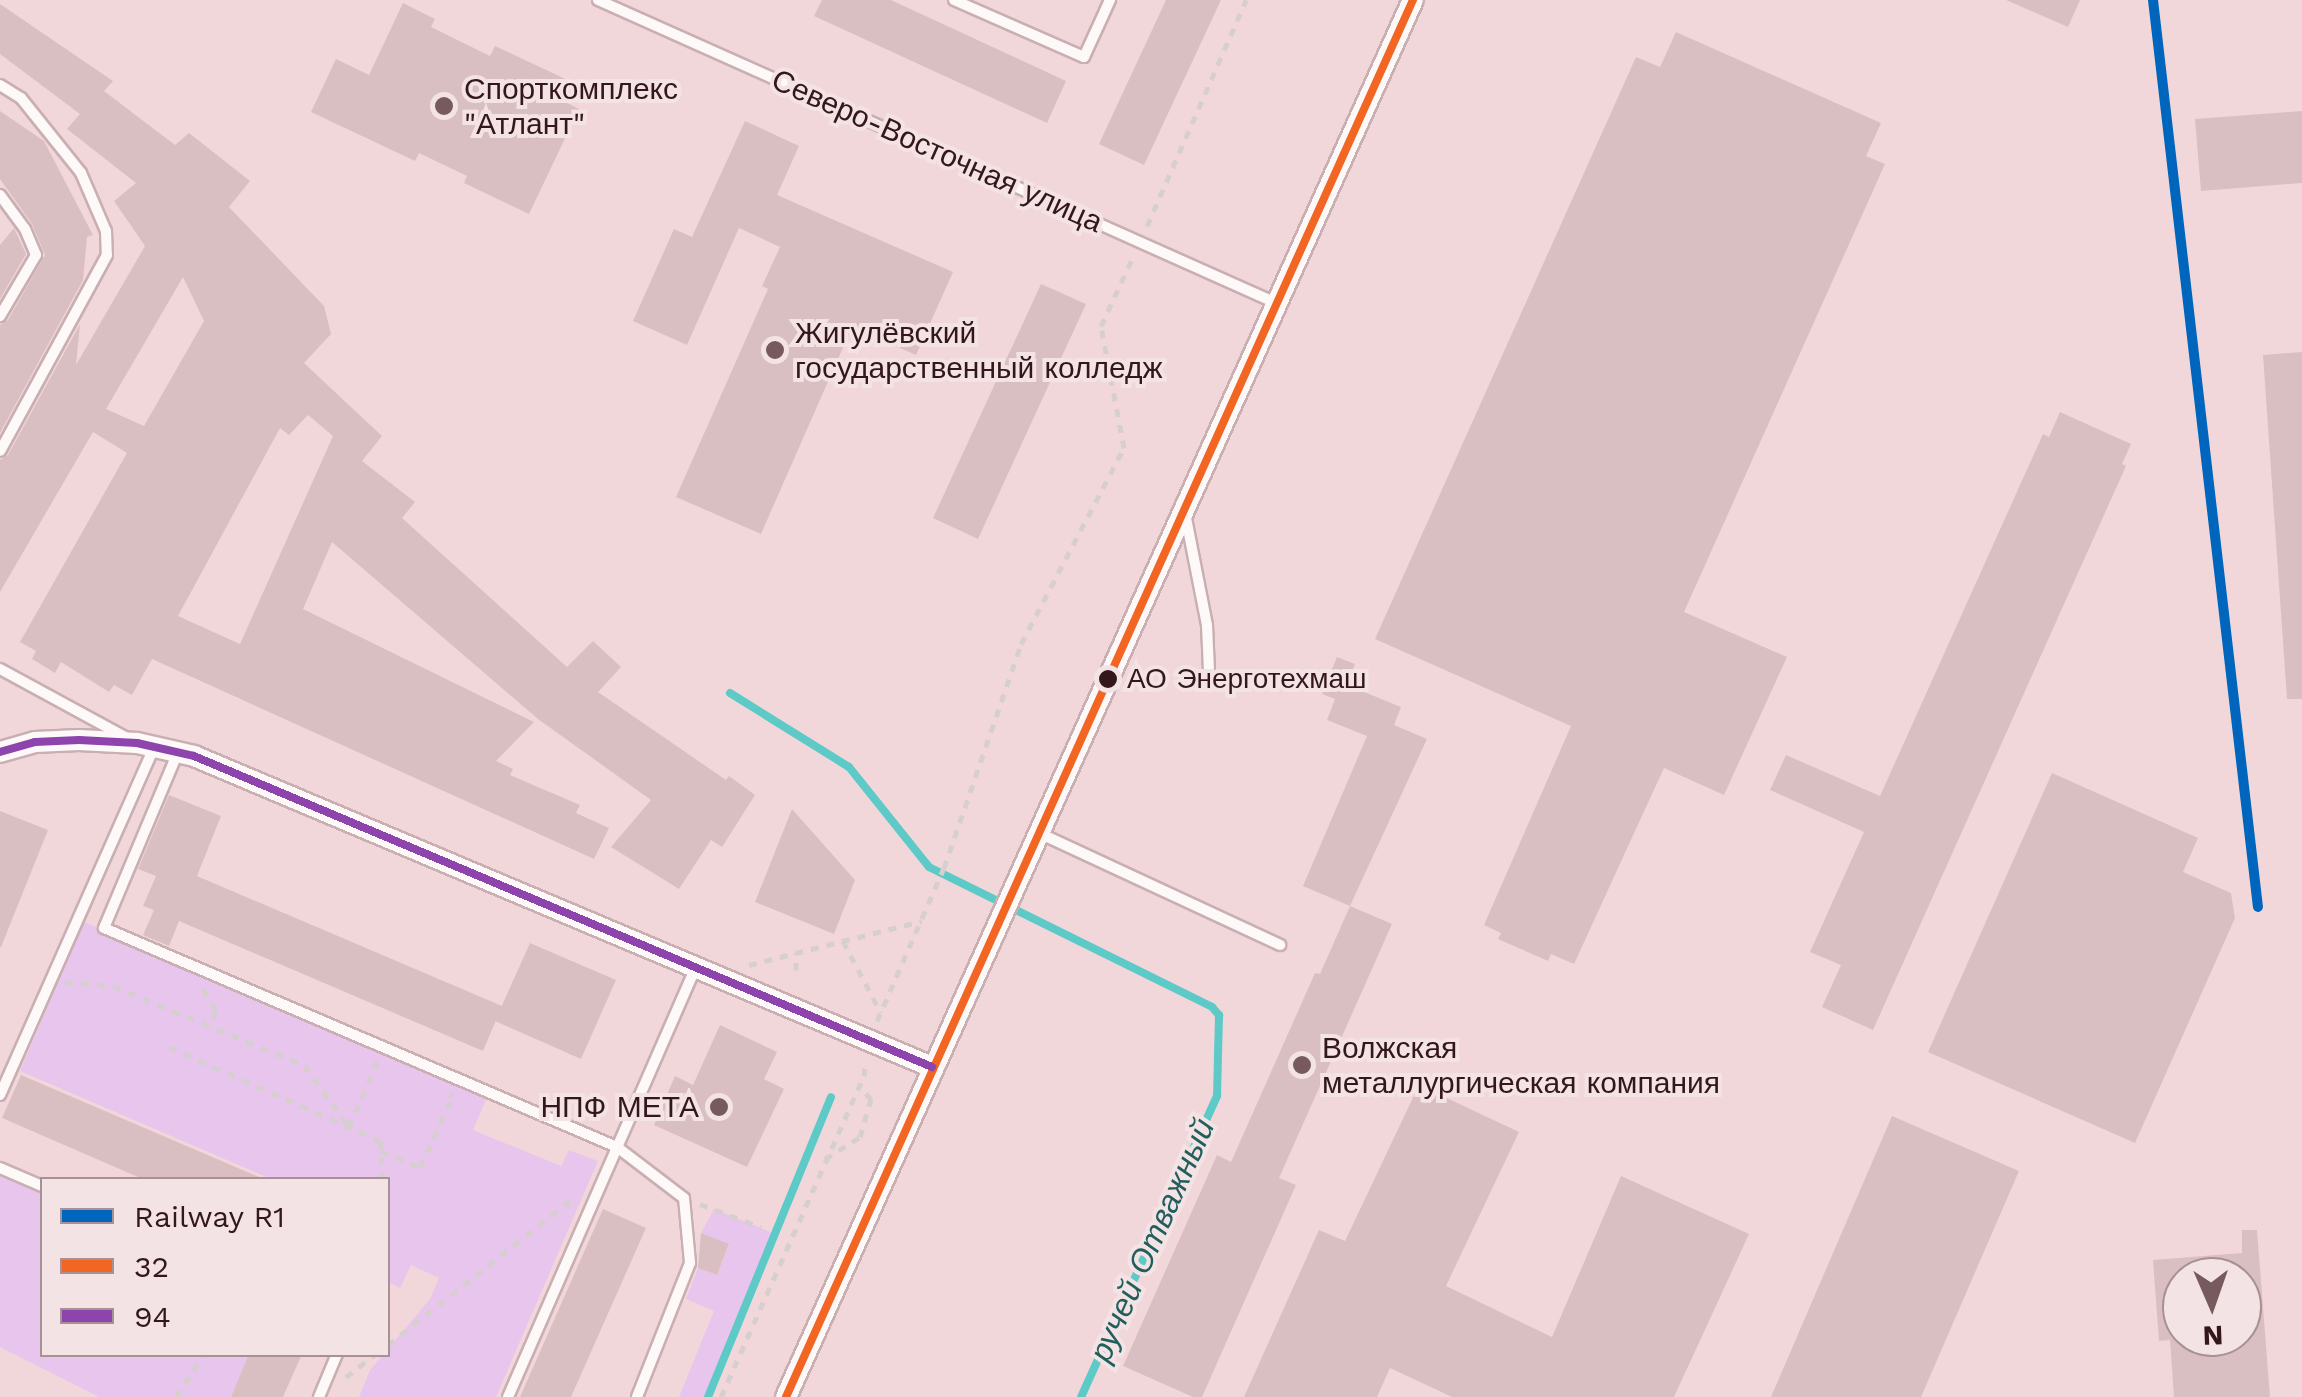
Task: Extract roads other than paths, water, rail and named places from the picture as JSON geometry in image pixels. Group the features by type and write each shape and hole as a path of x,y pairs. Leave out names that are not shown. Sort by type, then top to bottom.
{"street":[{"path":"786,1397 1413,0"},
{"path":"0,752 35,742 145,745 178,752 932,1067"}],"lane":[{"path":"954,0 1084,57 1110,0"},
{"name":"Северо-Восточная улица","path":"604,1 1276,303"},
{"path":"0,85 22,98 81,173 106,232 107,254 0,450"},
{"path":"0,196 25,229 36,255 0,316"},
{"path":"1184,507 1207,624 1209,670"},
{"path":"0,669 145,745 0,1095"},
{"path":"178,752 104,928 617,1147 684,1198 690,1263 637,1397"},
{"path":"1038,832 1280,945"},
{"path":"508,1397 617,1147 706,970"},
{"path":"0,1168 40,1185"},
{"path":"319,1397 336,1357"}],"waterway":[{"name":"ручей Отважный","path":"730,693 849,767 929,867 1212,1007 1219,1015 1217,1096 1081,1397"},
{"name":"ручей Отважный","path":"708,1397 831,1097"}],"rail line":[{"name":"R1","path":"2153,0 2258,907"}],"place":[{"name":"Спорткомплекс \"Атлант\"","path":"444,106"},
{"name":"Жигулёвский государственный колледж","path":"775,350"},
{"name":"АО Энерготехмаш","path":"1108,679"},
{"name":"Волжская металлургическая компания","path":"1302,1065"},
{"name":"НПФ МЕТА","path":"719,1107"}]}
